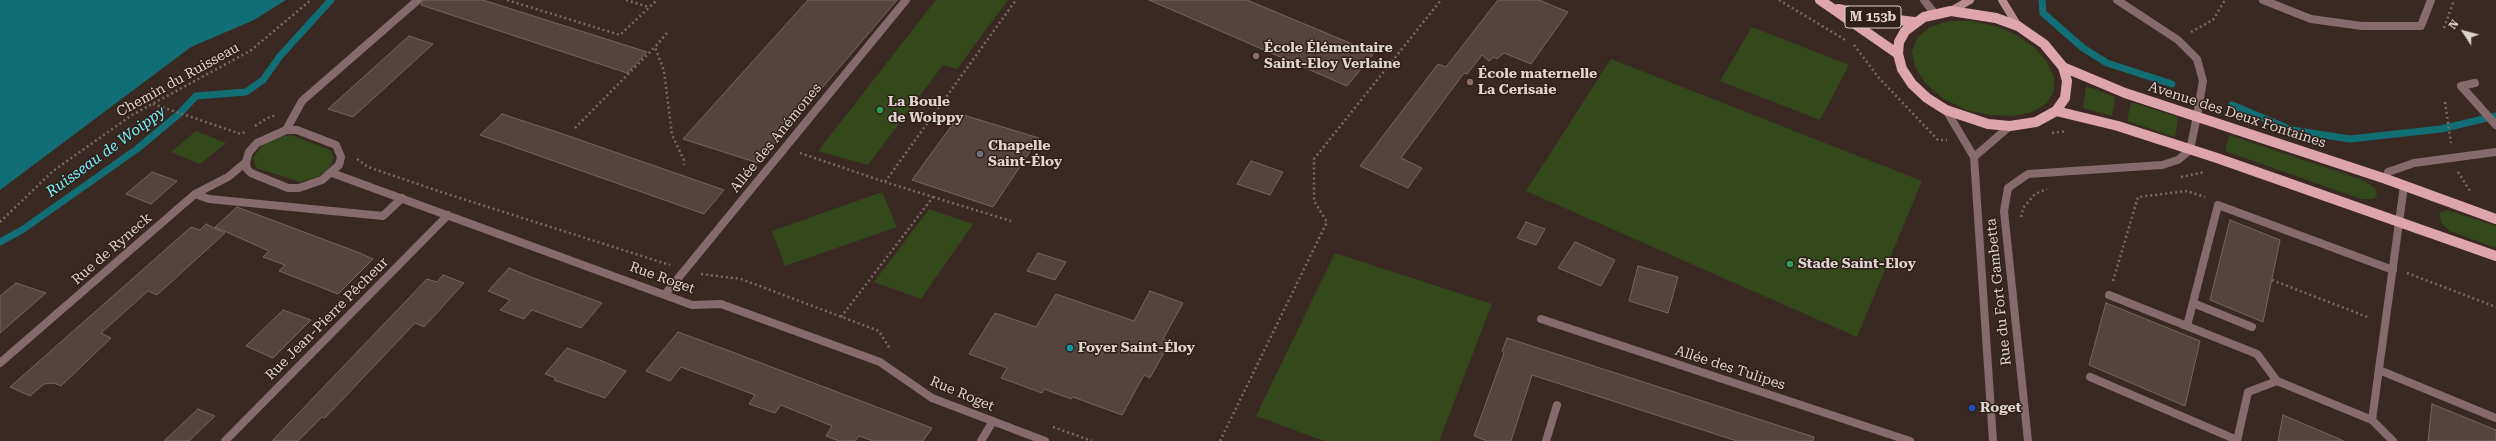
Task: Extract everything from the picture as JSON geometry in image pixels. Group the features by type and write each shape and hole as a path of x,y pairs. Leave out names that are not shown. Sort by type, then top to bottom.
{"main road":[{"name":"M 153b","path":"1820,0 1898,54"},
{"path":"1951,11 1970,0"},
{"path":"2002,0 2018,26"},
{"name":"M 153b","path":"1831,7 1879,18 1915,22"},
{"path":"1951,11 1973,13 1996,18 2018,26 2044,44 2063,67 2067,81 2066,98 2056,111 2036,122 2010,126 1988,124 1946,110 1927,98 1912,84 1902,69 1898,54 1899,42 1905,30 1915,22 1935,14 1951,11"},
{"name":"Avenue des Deux Fontaines","path":"2063,67 2125,93 2386,179 2496,219"},
{"path":"2056,111 2118,126 2400,221 2496,256"}],"street":[{"path":"286,130 295,111 302,101 418,0"},
{"name":"Allée des Anémones","path":"666,293 906,0"},
{"path":"1924,0 1935,14"},
{"path":"2117,0 2178,40 2197,59 2203,81 2190,150"},
{"path":"2263,0 2311,19 2362,26 2422,26 2431,0"},
{"path":"2475,83 2461,86 2496,125"},
{"name":"Rue du Fort Gambetta","path":"1946,110 1974,157 1993,441"},
{"path":"1974,157 2010,126"},
{"path":"286,130 297,130 336,145 341,157 338,165 332,173 311,185 288,188 251,173 247,169 246,162 249,152 257,143 273,134 286,130"},
{"name":"Rue du Fort Gambetta","path":"2028,441 2004,211 2008,188 2028,174 2162,165 2178,160 2190,150"},
{"path":"2386,179 2388,172 2414,163 2496,152"},
{"name":"Rue de Ryneck","path":"0,363 195,194 228,177 246,162"},
{"name":"Rue Roget","path":"332,173 448,216 666,293 692,304 721,304 880,362 932,398 1045,441"},
{"path":"2372,420 2404,186"},
{"path":"195,194 209,199 383,216 402,198"},
{"path":"2187,326 2218,205 2393,269"},
{"name":"Rue Jean-Pierre Pêcheur","path":"225,441 448,216"},
{"path":"2109,295 2257,354 2277,381 2372,420 2394,441"},
{"path":"2192,303 2252,327"},
{"name":"Allée des Tulipes","path":"1541,319 1910,441"},
{"path":"2379,370 2496,418"},
{"path":"2090,377 2237,441 2248,392 2277,381"},
{"path":"1546,441 1557,405"},
{"path":"981,441 993,421"}],"path":[{"name":"Chemin du Ruisseau","path":"0,222 53,172 132,115 250,51 311,0"},
{"path":"507,0 620,35 657,0"},
{"path":"626,0 650,7"},
{"path":"885,182 1016,0"},
{"path":"1220,441 1327,222 1314,201 1314,159 1441,0"},
{"path":"1778,0 1855,46 1879,78 1938,140 1950,139"},
{"path":"2178,40 2213,20 2225,0"},
{"path":"2444,28 2454,0"},
{"path":"575,128 667,33"},
{"path":"655,47 664,71 672,134 684,160 684,165"},
{"path":"2446,102 2451,144"},
{"path":"153,104 241,134 248,130"},
{"path":"254,126 267,118 295,111"},
{"path":"2045,135 2074,130"},
{"path":"785,147 885,182 1011,221"},
{"path":"2175,177 2207,172"},
{"path":"2020,224 2024,208 2035,194 2052,188"},
{"path":"2109,295 2138,197 2187,191 2218,205"},
{"path":"841,317 933,197"},
{"path":"2393,269 2496,307"},
{"path":"2272,280 2386,324"}],"green space":[{"name":"La Boule de Woippy","path":"936,0 1008,0 957,69 943,65 868,165 818,151"},
{"path":"1949,21 1972,21 1996,26 2016,35 2034,47 2047,62 2054,77 2054,91 2046,104 2032,112 2013,116 1990,115 1967,110 1944,99 1926,84 1915,67 1912,51 1918,37 1930,27"},
{"path":"1752,27 1849,65 1820,120 1720,81"},
{"name":"Stade Saint-Eloy","path":"1611,59 1922,181 1857,337 1526,191"},
{"path":"2086,86 2115,97 2112,116 2083,108"},
{"path":"2131,102 2178,117 2175,137 2127,121"},
{"path":"196,131 226,143 200,164 171,152"},
{"path":"291,135 330,150 334,158 328,170 315,178 300,182 257,168 253,158 262,146 275,138"},
{"path":"2229,135 2363,180 2375,188 2377,195 2374,199 2361,199 2225,151"},
{"path":"882,192 897,227 785,266 772,231"},
{"path":"929,209 973,224 921,299 874,282"},
{"path":"2447,210 2496,226 2496,248 2450,231 2442,224 2440,218 2440,212"},
{"path":"1335,253 1492,304 1439,441 1324,441 1256,416"}],"water":[{"path":"0,0 286,0 254,20 191,47 0,190"}],"building":[{"path":"423,0 483,0 647,52 627,73 421,5"},
{"path":"808,0 897,0 758,163 683,139"},
{"path":"1149,0 1247,0 1374,53 1347,86"},
{"path":"1498,0 1539,0 1568,12 1531,64 1504,53 1497,59 1494,57 1489,61 1482,55 1467,74 1464,73 1401,158 1422,168 1408,188 1360,166 1438,64 1446,67"},
{"path":"409,36 433,44 353,117 328,109"},
{"path":"502,114 724,190 704,214 480,135"},
{"name":"Chapelle Saint-Éloy","path":"960,114 1039,138 993,207 912,180"},
{"path":"1251,161 1283,172 1270,195 1237,184"},
{"path":"152,172 177,181 151,204 126,194"},
{"path":"237,207 373,259 338,294 279,271 285,265 263,257 269,251 215,227"},
{"path":"2230,220 2280,240 2263,322 2210,300"},
{"path":"1526,222 1545,229 1536,245 1517,238"},
{"path":"206,224 225,233 157,295 148,291 101,333 111,338 61,386 54,383 44,384 30,396 10,387 191,227 200,230"},
{"path":"1575,242 1615,260 1601,286 1558,268"},
{"path":"1038,253 1066,262 1055,280 1027,271"},
{"path":"1638,266 1678,277 1668,313 1629,301"},
{"path":"509,268 602,303 581,328 532,310 524,319 500,310 510,300 488,291"},
{"path":"443,275 464,283 424,327 415,323 325,418 322,417 298,441 272,441 427,279 437,282"},
{"path":"16,283 46,293 0,333 0,296"},
{"name":"Foyer Saint-Éloy","path":"1150,291 1183,303 1163,339 1170,342 1150,378 1144,375 1122,415 1073,397 1071,399 1044,389 1042,393 1001,378 1007,368 969,354 995,313 1036,327 1056,294 1134,321"},
{"path":"2106,303 2200,341 2185,406 2089,365"},
{"path":"283,310 311,320 273,358 246,346"},
{"path":"678,332 932,428 923,441 873,441 859,436 855,441 839,441 826,436 832,426 781,405 775,413 749,404 755,395 681,367 670,381 646,371"},
{"path":"1507,338 1814,437 1813,441 1737,441 1532,375 1511,441 1487,441 1474,436 1504,353 1502,351"},
{"path":"567,348 626,371 605,398 554,380 556,378 545,374"},
{"path":"2432,404 2496,430 2496,441 2428,441"},
{"path":"198,409 215,416 189,441 164,441"},
{"path":"2283,415 2344,441 2278,441"}],"waterway":[{"name":"Ruisseau de Woippy","path":"0,242 22,230 137,149 179,114 196,96 246,92 263,80 280,56 331,0"},
{"name":"Ruisseau de Woippy","path":"2042,0 2043,13 2083,48 2107,63 2172,84"},
{"name":"Ruisseau de Woippy","path":"2232,105 2292,130 2350,139 2441,129 2496,116"}],"place":[{"name":"École Élémentaire Saint-Eloy Verlaine","path":"1256,56"},
{"name":"École maternelle La Cerisaie","path":"1470,82"},
{"name":"La Boule de Woippy","path":"880,110"},
{"name":"Chapelle Saint-Éloy","path":"980,154"},
{"name":"Stade Saint-Eloy","path":"1790,264"},
{"name":"Foyer Saint-Éloy","path":"1070,348"},
{"name":"Roget","path":"1972,408"}]}
